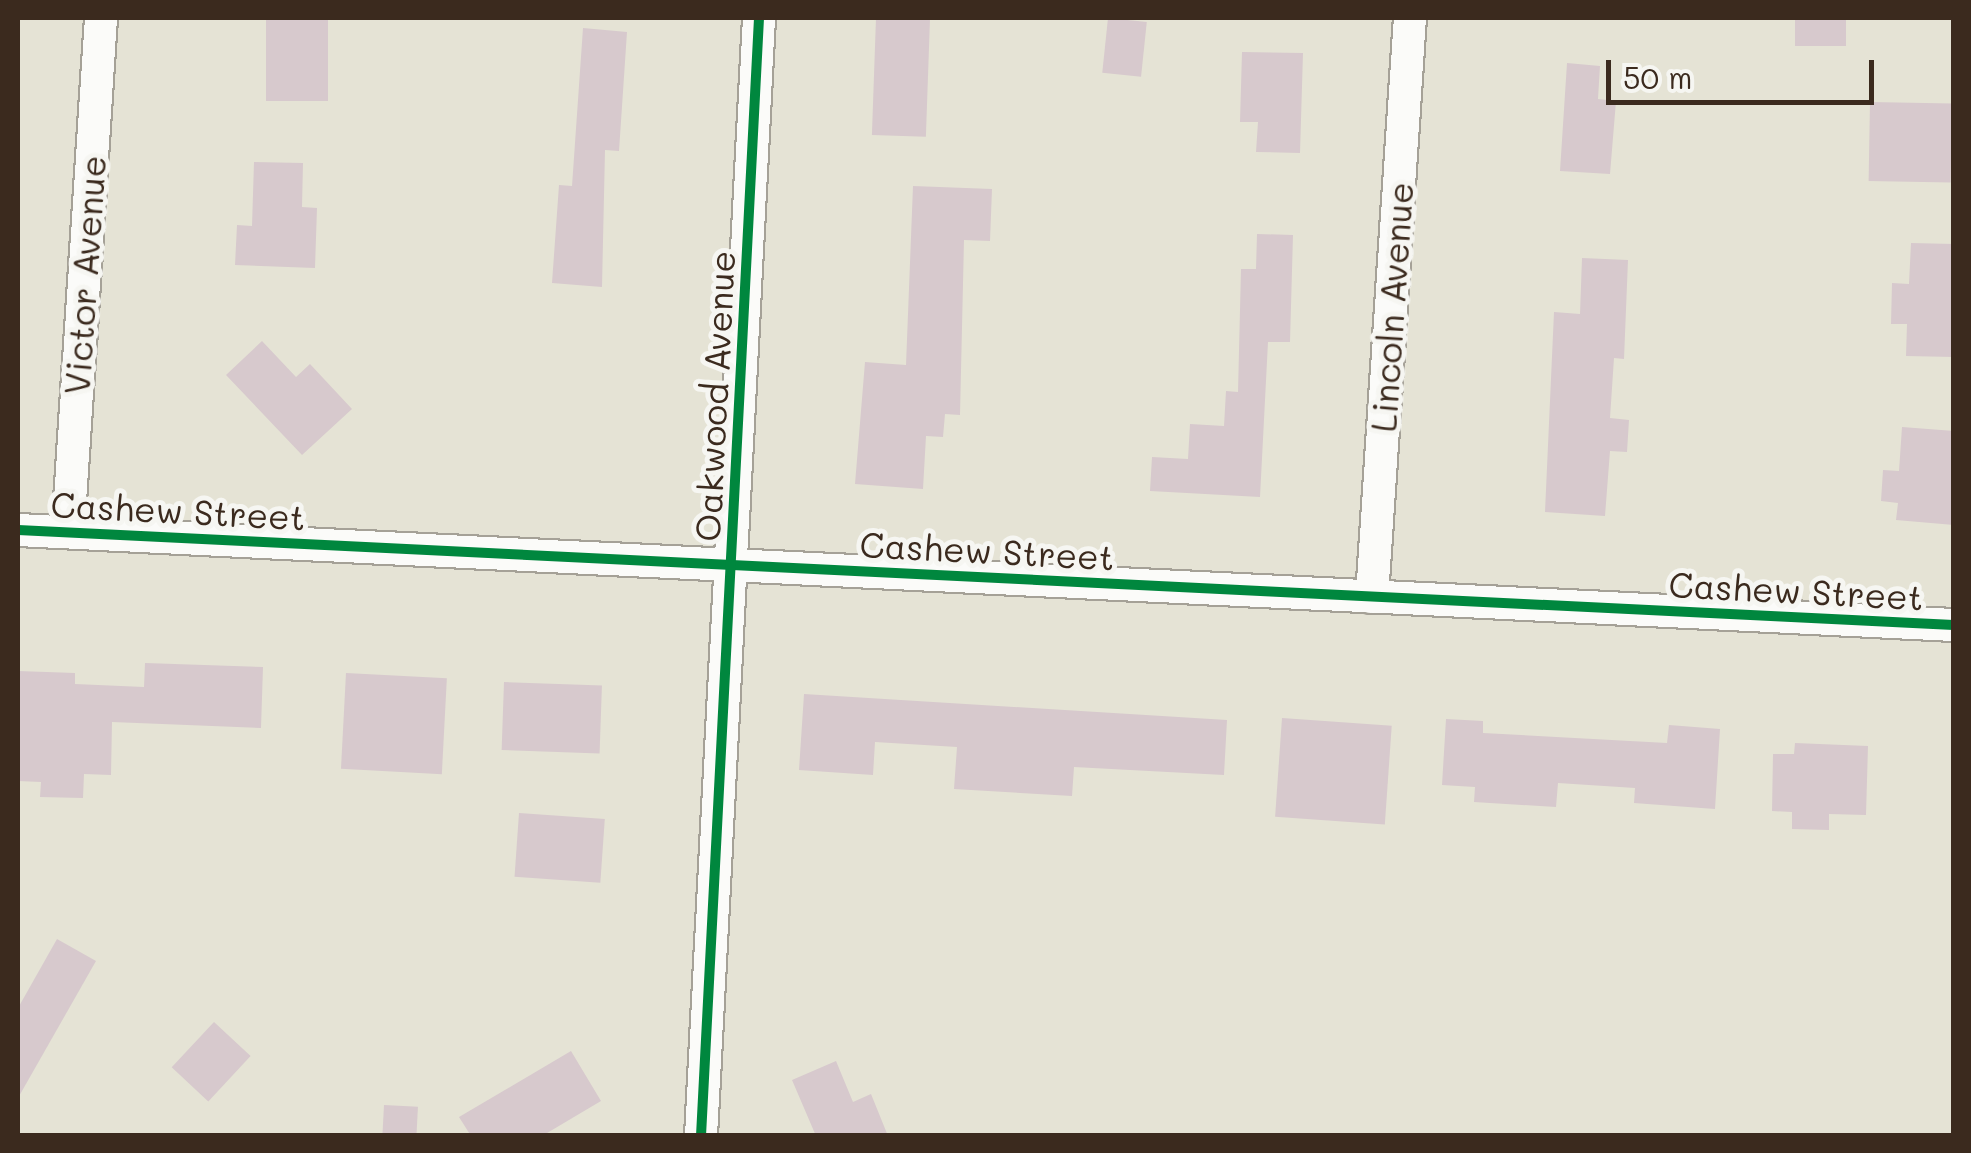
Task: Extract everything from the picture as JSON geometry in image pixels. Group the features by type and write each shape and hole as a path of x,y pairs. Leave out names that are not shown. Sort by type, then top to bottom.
{"street":[{"name":"Victor Avenue","path":"68,532 101,18"},
{"name":"Oakwood Avenue","path":"701,1136 734,565 759,18"},
{"name":"Lincoln Avenue","path":"1372,597 1410,18"},
{"name":"Cashew Street","path":"18,530 1954,626"}],"building":[{"path":"266,18 328,18 328,101 266,101"},
{"path":"876,18 930,20 926,137 872,135"},
{"path":"1108,18 1147,22 1141,77 1102,73"},
{"path":"1795,18 1846,18 1846,46 1795,46"},
{"path":"583,28 627,32 619,151 605,150 602,287 552,283 559,185 572,186"},
{"path":"1242,52 1303,53 1300,153 1256,152 1258,122 1240,122"},
{"path":"1567,63 1600,66 1598,99 1616,101 1610,174 1560,171"},
{"path":"1870,102 1952,103 1951,182 1869,181"},
{"path":"254,162 303,163 302,207 317,208 315,268 235,265 237,225 252,226"},
{"path":"913,186 992,189 990,241 964,240 960,415 945,414 943,437 926,436 923,489 855,484 865,362 906,365"},
{"path":"1257,234 1293,235 1290,342 1268,342 1260,497 1150,491 1152,457 1188,459 1190,424 1224,426 1226,391 1238,392 1241,269 1256,269"},
{"path":"1911,243 1954,244 1954,357 1906,356 1907,324 1891,324 1892,283 1909,284"},
{"path":"1582,258 1628,260 1624,359 1614,358 1610,418 1629,420 1627,452 1610,451 1605,516 1545,512 1554,312 1580,314"},
{"path":"262,341 296,377 310,364 352,409 302,455 226,375"},
{"path":"1902,427 1954,431 1954,525 1896,520 1898,503 1881,501 1883,470 1899,471"},
{"path":"145,663 263,667 261,728 112,722 111,775 84,774 83,798 40,797 41,782 18,781 18,671 75,673 75,684 144,687"},
{"path":"346,673 447,678 442,774 341,769"},
{"path":"504,682 602,685 600,753 502,750"},
{"path":"804,694 1227,720 1224,775 1074,767 1072,796 954,789 957,747 875,742 873,775 799,770"},
{"path":"1282,718 1392,726 1385,824 1275,817"},
{"path":"1446,719 1483,721 1483,733 1667,743 1669,725 1720,729 1715,809 1634,803 1635,788 1558,783 1556,807 1474,802 1475,787 1442,785"},
{"path":"1795,743 1868,746 1866,815 1829,814 1829,830 1792,829 1792,812 1772,811 1773,754 1794,754"},
{"path":"519,813 605,819 600,883 515,877"},
{"path":"57,939 96,961 18,1098 18,1008"},
{"path":"214,1022 251,1056 208,1101 172,1067"},
{"path":"571,1051 601,1101 542,1136 471,1136 459,1117"},
{"path":"836,1061 853,1102 871,1094 888,1136 816,1136 792,1080"},
{"path":"384,1105 418,1107 416,1136 382,1136"}],"cycle path":[{"path":"701,1136 759,18"},
{"path":"18,530 1954,625"}]}
